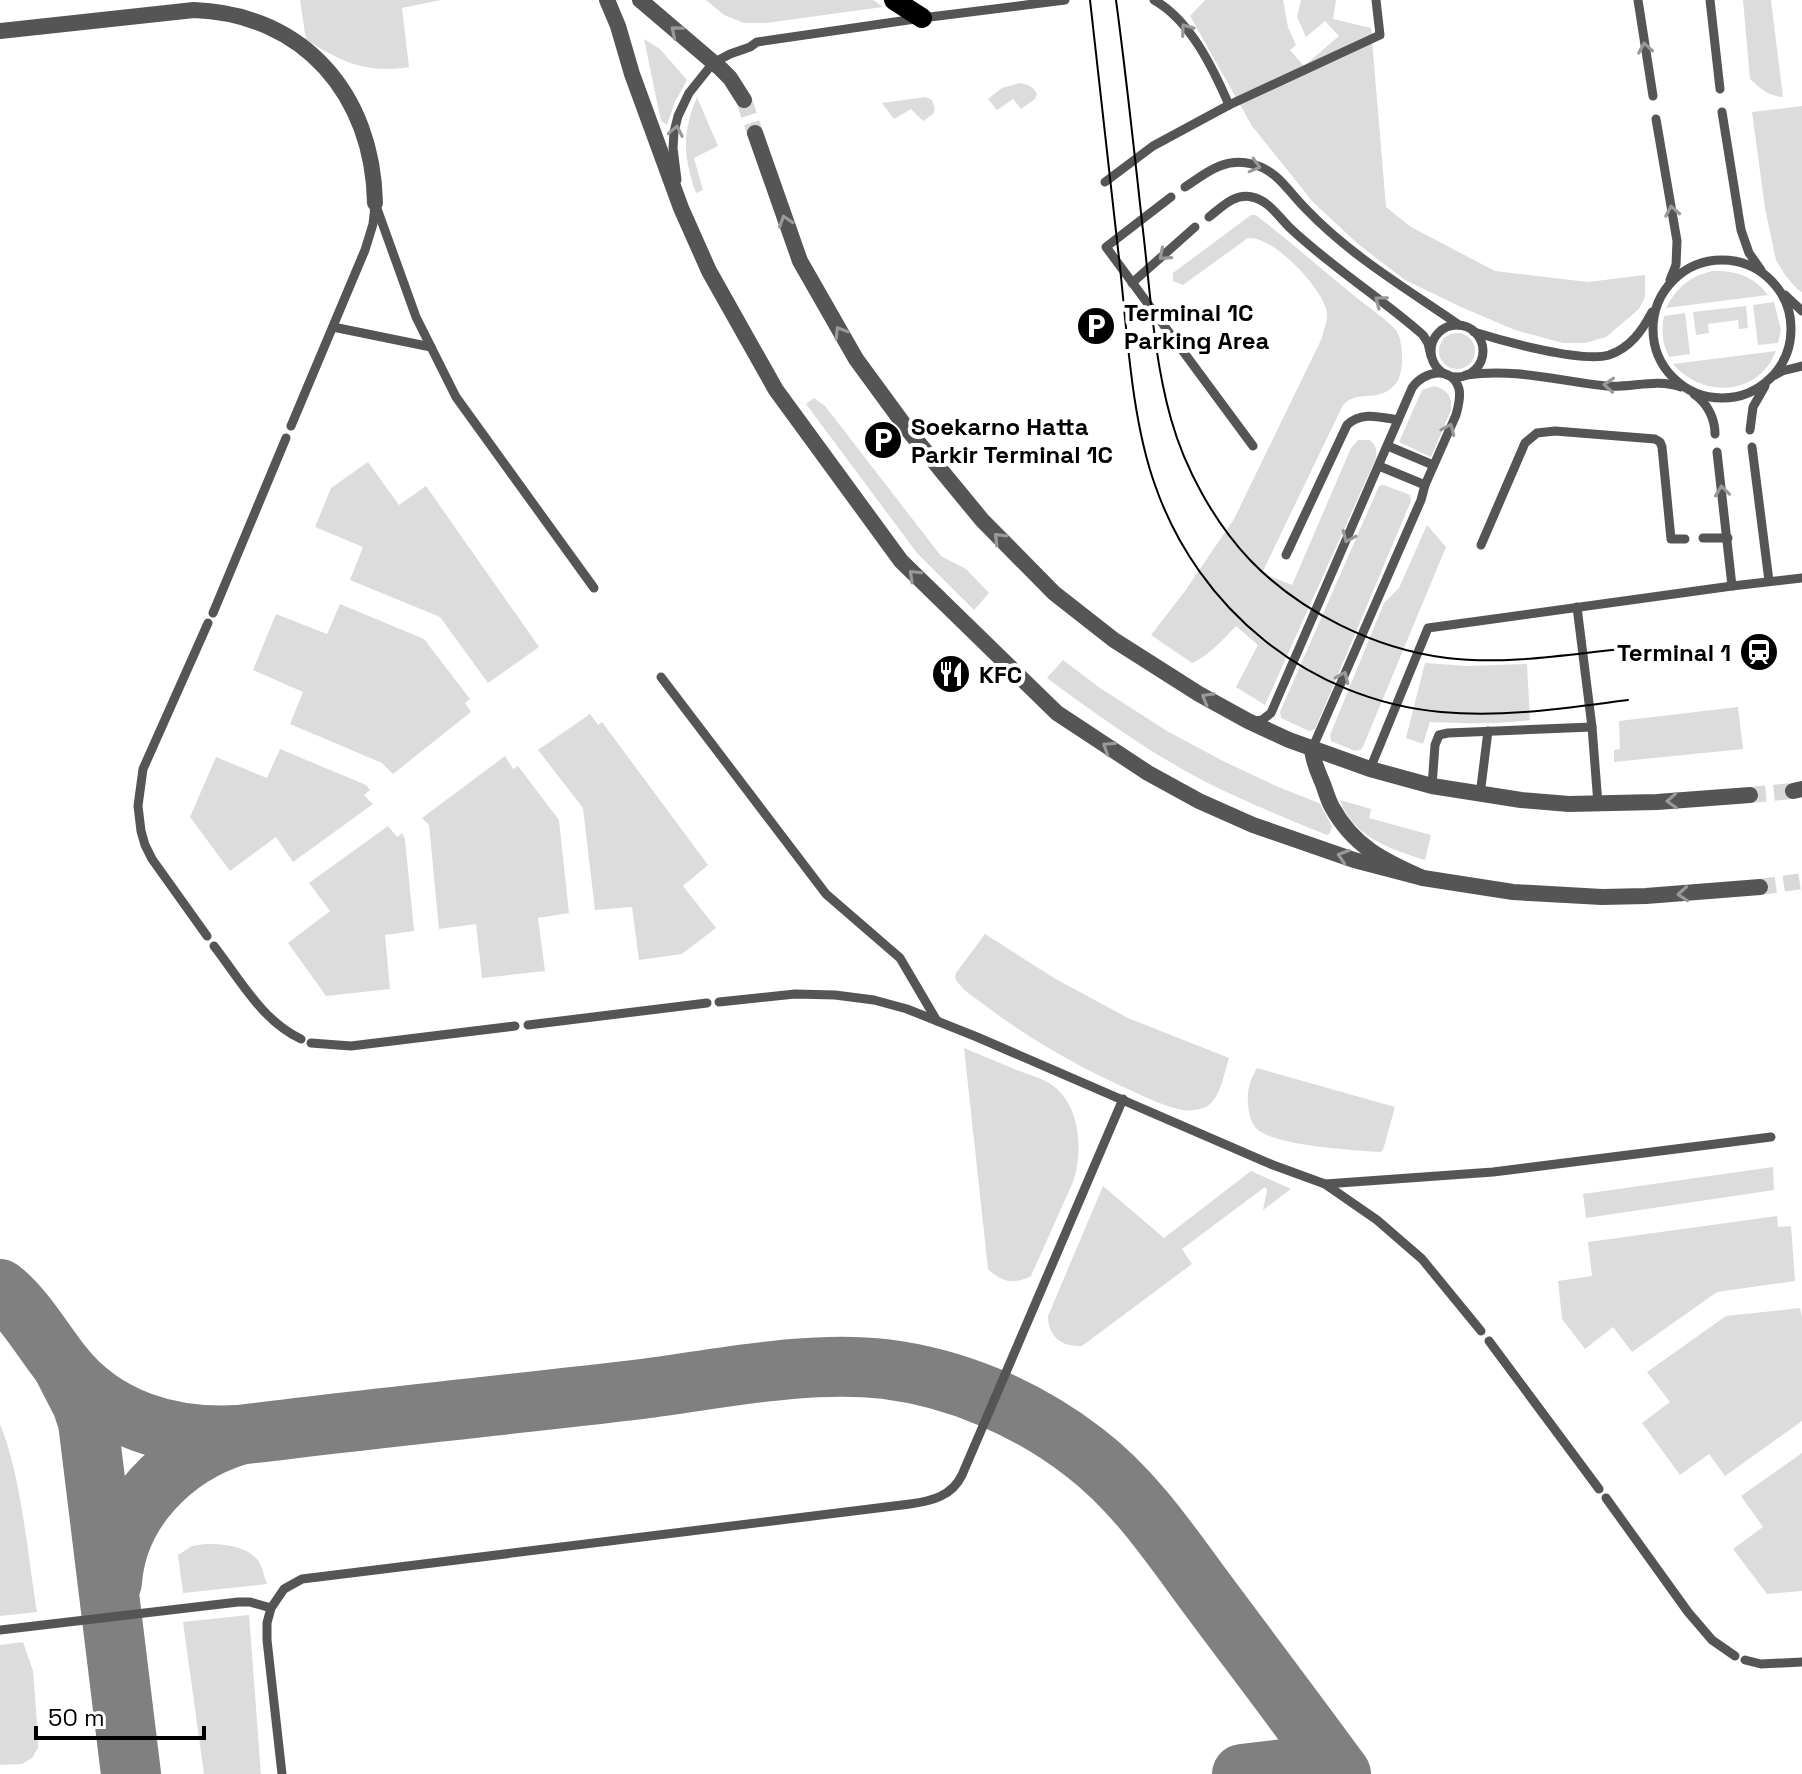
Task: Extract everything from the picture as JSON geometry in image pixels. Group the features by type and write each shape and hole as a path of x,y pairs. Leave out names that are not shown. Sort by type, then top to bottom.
{"main road":[{"path":"894,0 922,18"}],"street":[{"path":"607,0 681,208 709,271 776,390 901,561 1057,713 1148,773 1199,801 1253,825 1354,860 1423,878 1513,892 1589,896 1646,896 1760,887"},
{"path":"640,0 730,78 744,100"},
{"path":"0,31 194,10 221,11 271,26 313,56 345,93 358,116 369,152 375,181 375,203"},
{"path":"755,133 800,261 856,359 949,482 982,520 1054,593 1114,640 1248,721 1312,749 1432,786 1521,800 1598,804 1750,795"},
{"path":"1312,749 1330,805 1353,837 1394,866 1423,878"}],"lane":[{"path":"681,208 673,148 674,132 689,93 713,63 757,42 1065,0"},
{"path":"1154,0 1166,7 1185,28 1210,65 1229,105"},
{"path":"1105,182 1153,146 1229,105 1380,35 1376,0"},
{"path":"1638,0 1653,96"},
{"path":"1710,0 1720,89"},
{"path":"1722,112 1744,243 1764,274 1802,311"},
{"path":"1185,187 1223,163 1249,163 1272,172 1307,210 1348,247 1459,325 1506,342 1598,357 1611,354 1638,335 1676,265 1677,241 1656,119"},
{"path":"1209,217 1239,196 1248,196 1267,204 1326,260 1423,335 1434,364 1456,383 1459,390 1459,406 1421,500 1312,749"},
{"path":"1171,197 1106,247 1253,446"},
{"path":"291,426 365,250 373,224 375,203"},
{"path":"375,203 416,317 456,397 594,588"},
{"path":"1132,283 1195,227"},
{"path":"1666,286 1682,272 1712,260 1745,264 1764,274"},
{"path":"1750,430 1756,400 1785,357 1791,335 1789,312 1779,290"},
{"path":"1656,306 1652,329 1656,352 1668,373 1700,398 1709,410 1715,434"},
{"path":"1431,356 1437,334 1459,325"},
{"path":"333,327 431,347"},
{"path":"1248,721 1262,720 1271,713 1416,381 1428,374 1460,377 1474,371 1482,355 1482,347 1474,332"},
{"path":"1466,375 1510,372 1610,386 1675,385 1708,397 1731,398 1753,391 1782,371 1802,366"},
{"path":"1286,555 1347,425 1361,416 1398,420"},
{"path":"1481,545 1525,443 1537,433 1555,431 1655,439 1660,442 1671,539 1685,539"},
{"path":"213,613 286,438"},
{"path":"1388,446 1433,465"},
{"path":"1752,447 1769,581"},
{"path":"1717,452 1732,586"},
{"path":"1379,466 1425,485"},
{"path":"1703,538 1728,538"},
{"path":"1370,769 1428,628 1802,578"},
{"path":"1577,607 1598,804"},
{"path":"207,936 152,859 138,818 143,769 208,623"},
{"path":"661,677 826,894 900,958 937,1021"},
{"path":"1432,786 1435,745 1439,735 1592,727"},
{"path":"1480,795 1488,731"},
{"path":"214,946 265,1013 276,1024 306,1041 351,1046 515,1026"},
{"path":"719,1002 795,994 835,995 874,1000 907,1009 1273,1165 1325,1184 1377,1220 1422,1259 1481,1331"},
{"path":"528,1025 707,1003"},
{"path":"282,1774 267,1623 271,1608 284,1589 302,1579 910,1504 942,1496 954,1488 1123,1099"},
{"path":"1325,1184 1493,1172 1771,1137"},
{"path":"1489,1341 1599,1489"},
{"path":"1606,1498 1712,1640 1740,1658 1761,1664 1802,1662"},
{"path":"0,1630 238,1602 271,1608"}],"shaded area":[{"path":"300,0 441,0 402,8 409,67 380,69 343,60 306,40"},
{"path":"706,0 873,0 883,7 766,23 744,23 724,15"},
{"path":"1205,0 1283,0 1288,27 1296,45 1290,50 1304,66 1339,36 1325,21 1306,37 1297,17 1301,0 1336,0 1333,19 1371,28 1386,207 1411,227 1495,271 1588,282 1645,275 1645,297 1639,309 1606,337 1585,343 1563,343 1515,330 1405,280 1358,244 1313,202 1252,126 1190,16"},
{"path":"1743,0 1771,0 1783,97 1769,94 1750,79"},
{"path":"644,39 660,49 687,80 667,125 661,121"},
{"path":"1020,83 1030,86 1037,94 1021,109 1013,99 997,110 988,99 1002,88"},
{"path":"697,97 718,146 694,158 703,190 696,193 686,145"},
{"path":"926,97 932,100 935,109 923,121 911,109 894,119 882,103"},
{"path":"1802,106 1802,292 1785,275 1776,260 1765,208 1752,112"},
{"path":"1251,215 1256,215 1391,325 1398,333 1402,355 1399,377 1390,389 1377,395 1356,397 1343,405 1262,573 1292,585 1351,448 1358,440 1370,440 1376,448 1376,458 1265,705 1236,687 1258,645 1236,626 1210,651 1192,663 1151,635 1234,519 1322,338 1326,322 1324,303 1307,278 1283,254 1258,239 1248,238 1183,285 1173,281 1173,273"},
{"path":"1712,271 1743,276 1757,283 1768,295 1666,308 1684,284"},
{"path":"1774,302 1781,330 1778,343 1758,345 1753,305"},
{"path":"1746,306 1748,328 1739,329 1738,320 1708,324 1709,333 1696,335 1693,312"},
{"path":"1685,313 1690,354 1669,357 1663,336 1664,316"},
{"path":"1457,333 1470,338 1475,351 1470,364 1457,369 1444,364 1439,351 1444,338"},
{"path":"1776,351 1768,366 1756,377 1729,388 1699,383 1673,364"},
{"path":"1434,386 1448,394 1451,410 1431,457 1399,442 1422,390"},
{"path":"814,398 825,406 941,556 966,569 989,593 974,610 917,553 806,404"},
{"path":"368,462 399,505 426,486 539,647 488,683 440,617 350,580 363,547 315,527 331,488"},
{"path":"1379,486 1410,495 1411,501 1315,729 1309,731 1281,718 1280,712"},
{"path":"1427,525 1446,547 1362,749 1355,751 1331,741 1330,735 1384,603 1399,588"},
{"path":"340,604 424,639 470,699 465,703 471,712 393,774 382,763 290,724 303,692 253,670 276,614 327,634"},
{"path":"1063,660 1167,731 1223,761 1319,803 1332,826 1330,833 1327,835 1233,795 1142,745 1047,678"},
{"path":"1425,663 1467,666 1527,664 1530,720 1430,722 1423,744 1406,738"},
{"path":"1738,707 1743,749 1614,762 1614,750 1620,749 1619,721"},
{"path":"590,714 598,725 602,722 708,865 683,886 716,928 682,954 639,960 632,907 595,910 583,808 538,750"},
{"path":"280,749 366,785 370,790 364,795 373,804 293,862 276,837 230,871 190,817 216,757 267,778"},
{"path":"505,756 513,769 518,766 559,820 569,913 538,918 545,971 482,978 476,924 439,929 429,825 422,818"},
{"path":"1340,800 1371,809 1369,818 1431,835 1425,860 1374,840 1354,823"},
{"path":"388,826 397,837 402,833 405,839 414,931 385,935 390,989 326,996 288,943 330,911 309,883"},
{"path":"985,934 1054,978 1128,1018 1229,1058 1215,1098 1206,1107 1194,1110 1162,1104 1072,1062 999,1016 960,986 955,978"},
{"path":"964,1048 1052,1085 1071,1108 1078,1132 1078,1158 1073,1182 1031,1276 1019,1281 1003,1279 988,1269"},
{"path":"1257,1068 1395,1107 1383,1150 1315,1146 1265,1134 1254,1125 1248,1107 1250,1085"},
{"path":"1773,1167 1774,1190 1586,1218 1583,1194"},
{"path":"1251,1171 1291,1189 1263,1210 1265,1187 1182,1249 1192,1264 1082,1346 1068,1345 1053,1335 1048,1316 1103,1186 1164,1238"},
{"path":"1777,1216 1778,1227 1791,1226 1795,1281 1717,1292 1632,1352 1613,1327 1585,1349 1562,1319 1558,1281 1592,1276 1588,1242"},
{"path":"1800,1308 1802,1421 1725,1476 1709,1454 1680,1475 1642,1423 1670,1402 1647,1372 1726,1316"},
{"path":"0,1424 19,1492 37,1612 0,1616"},
{"path":"1802,1453 1802,1591 1767,1594 1733,1549 1763,1527 1741,1496"},
{"path":"192,1546 232,1546 252,1554 260,1564 267,1584 183,1593 178,1555"},
{"path":"249,1615 261,1774 204,1774 183,1622"},
{"path":"23,1642 33,1671 38,1748 32,1758 22,1764 0,1765 0,1645"}],"taxiway":[{"path":"0,1289 26,1316 62,1365 98,1400 142,1422 189,1433 239,1435 825,1367 912,1373 965,1388 1039,1422 1085,1453 1121,1485 1167,1540 1341,1774"},
{"path":"63,1367 88,1422 131,1774"},
{"path":"112,1582 116,1556 125,1532 153,1489 192,1456 239,1435"},
{"path":"1242,1774 1284,1769 1316,1774"}],"tunnel":[{"path":"744,100 755,133"},
{"path":"1750,795 1793,791"},
{"path":"1760,887 1802,881"}],"tram line":[{"path":"1090,0 1140,431 1155,485 1174,530 1199,571 1230,608 1265,640 1304,668 1347,689 1393,704 1441,712 1488,714 1628,700"},
{"path":"1116,0 1153,321 1165,395 1177,438 1193,476 1224,529 1250,560 1292,596 1340,625 1393,646 1469,660 1534,658 1621,649"}],"place":[{"name":"Terminal 1C Parking Area","path":"1096,326"},
{"name":"Soekarno Hatta Parkir Terminal 1C","path":"883,440"},
{"name":"Terminal 1","path":"1759,652"},
{"name":"KFC","path":"951,674"}]}
